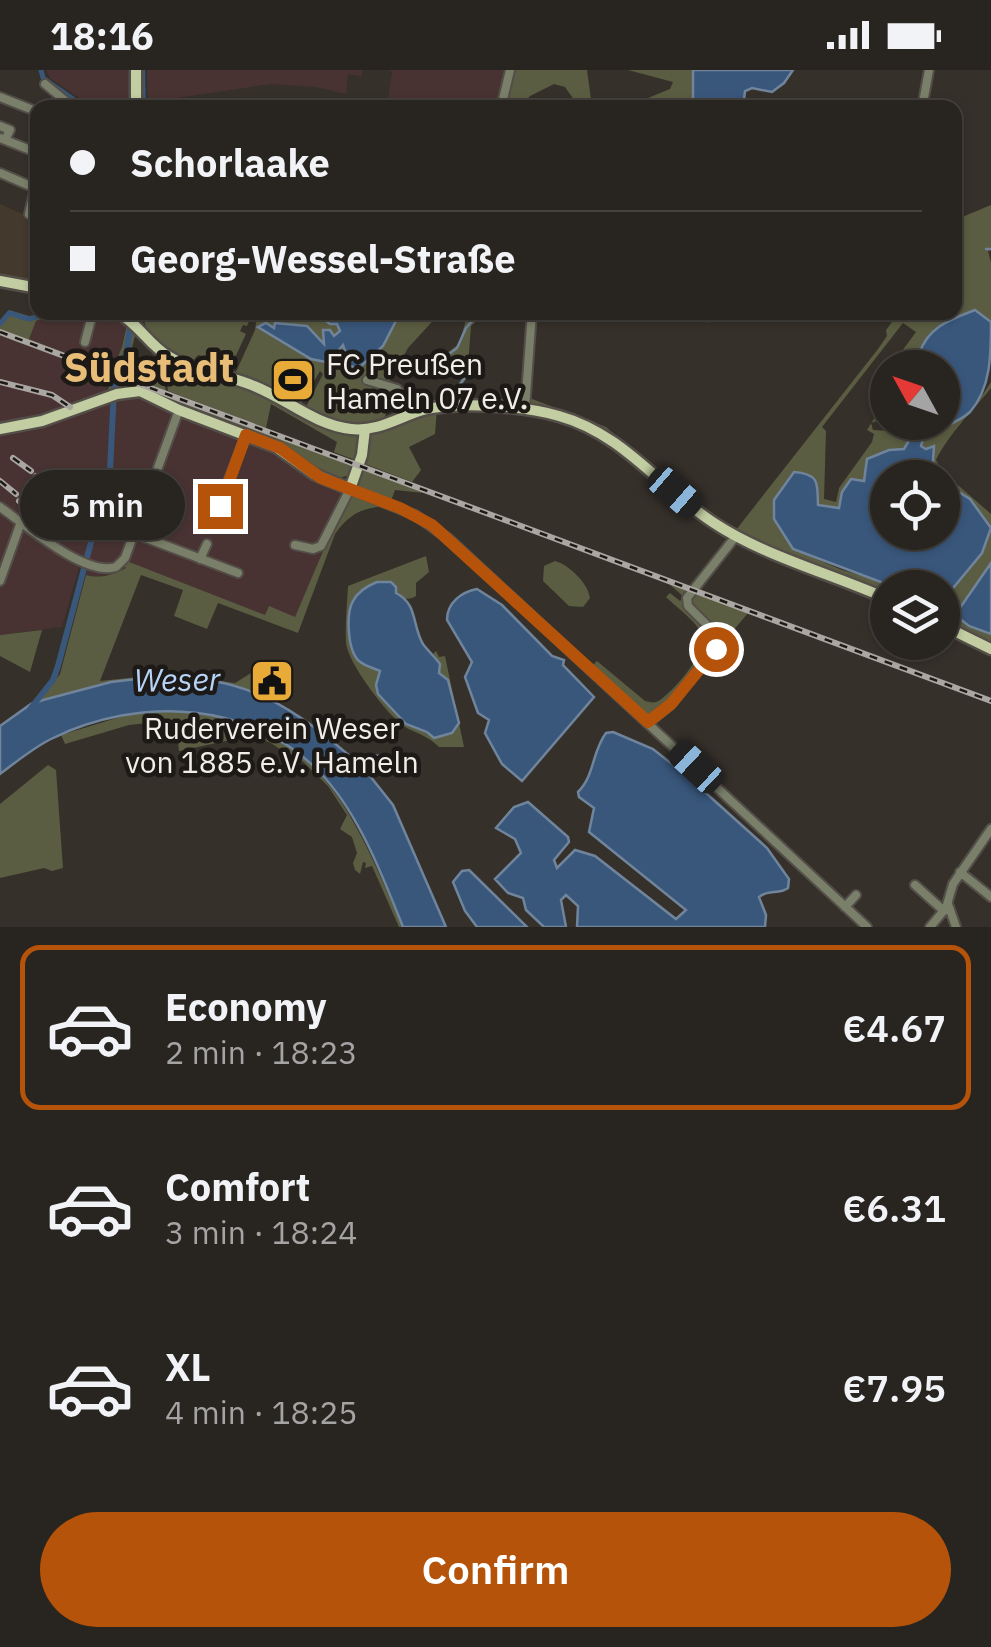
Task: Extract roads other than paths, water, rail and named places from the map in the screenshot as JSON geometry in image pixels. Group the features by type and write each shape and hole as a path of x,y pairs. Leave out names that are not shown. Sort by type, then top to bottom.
{"main road":[{"path":"136,70 136,100"},
{"path":"0,280 30,286"},
{"path":"134,320 171,358 255,386 328,424 362,433 437,408 508,408 580,423 616,442 694,508 736,536 870,592"},
{"path":"0,429 43,420 114,396 146,392 179,410 280,448 314,474 352,484 362,433"},
{"path":"960,634 991,649"}],"street":[{"path":"503,100 510,70"},
{"path":"923,100 929,70"},
{"path":"45,84 64,100"},
{"path":"0,97 30,109"},
{"path":"0,126 10,130 2,139 30,150"},
{"path":"2,189 4,174 30,183"},
{"path":"29,214 30,210"},
{"path":"85,342 91,320"},
{"path":"525,410 531,320"},
{"path":"367,380 397,388 414,413"},
{"path":"0,507 62,552 108,570 121,564 179,410"},
{"path":"220,506 246,435"},
{"path":"295,546 321,546 352,484 363,494 415,515 449,538 863,926"},
{"path":"0,581 21,522"},
{"path":"133,534 238,573"},
{"path":"648,722 671,704 718,645 718,636 688,606 687,598 736,536"},
{"path":"200,559 207,544"},
{"path":"930,927 943,911 960,872 991,830"},
{"path":"960,872 991,897"},
{"path":"915,885 956,924"},
{"path":"842,904 856,894"}],"water":[{"path":"693,70 793,70 772,92 752,88 745,91 744,100 693,100"},
{"path":"975,310 991,322 986,382 977,403 960,419 960,350 921,350 941,326 962,320 962,315"},
{"path":"325,320 396,320 383,346 359,368 350,366 343,345 339,350 345,366 311,359 258,327 266,323 274,328 275,323 307,326 324,344 323,330 330,330 334,336 340,331 337,324"},
{"path":"909,440 923,440 921,446 926,449 934,446 933,460 870,460 870,550 960,550 960,493 970,499 991,528 982,553 960,580 960,570 870,570 870,578 793,549 774,519 774,500 794,472 813,478 818,505 839,508 842,492 851,479 864,481 867,459 904,449"},
{"path":"991,563 991,634 960,619 960,608"},
{"path":"377,582 391,582 396,593 408,603 423,644 440,664 439,673 448,680 459,723 452,733 434,738 406,724 378,694 380,671 355,656 349,631 351,607 360,592"},
{"path":"477,589 502,605 552,656 564,660 563,665 594,697 522,781 502,764 485,733 489,720 478,713 465,677 472,662 447,620 456,599"},
{"name":"Weser","path":"154,677 216,681 267,698 313,726 360,765 368,764 368,756 396,755 395,770 366,771 393,805 446,927 403,927 360,830 325,778 297,752 266,733 231,720 159,711 122,716 51,739 0,774 0,726 31,704 111,682"},
{"path":"613,732 653,749 767,848 789,879 788,888 759,897 766,915 765,927 577,927 578,906 566,895 561,900 566,927 544,927 526,910 523,898 508,893 495,879 521,853 515,839 496,828 514,807 528,802 568,837 569,842 554,860 557,868 575,850 595,856 676,919 686,910 589,832 594,808 578,792 588,778 601,740 606,733"},
{"path":"469,870 527,927 477,927 465,911 453,882 462,871"}],"waterway":[{"path":"41,70 43,78 73,100"},
{"path":"142,70 143,100"},
{"path":"986,249 991,249"},
{"path":"0,324 9,313 30,319"},
{"path":"31,708 53,680 58,666 110,471 114,388 127,350 131,320"},
{"path":"438,403 441,396 456,390 466,376 461,371 441,369 440,361 457,348 473,320"},
{"path":"702,320 711,320"}],"railway":[{"path":"0,332 991,701"},
{"path":"0,382 52,395 70,407"},
{"path":"13,458 31,471"},
{"path":"36,476 59,492"},
{"path":"0,481 16,494"},
{"path":"27,489 58,505"},
{"path":"19,501 55,526"}],"place":[{"name":"FC Preußen Hameln 07 e.V.","path":"293,380"},
{"name":"Ruderverein Weser von 1885 e.V. Hameln","path":"272,681"}],"district":[{"name":"Südstadt","path":"149,367"}]}
